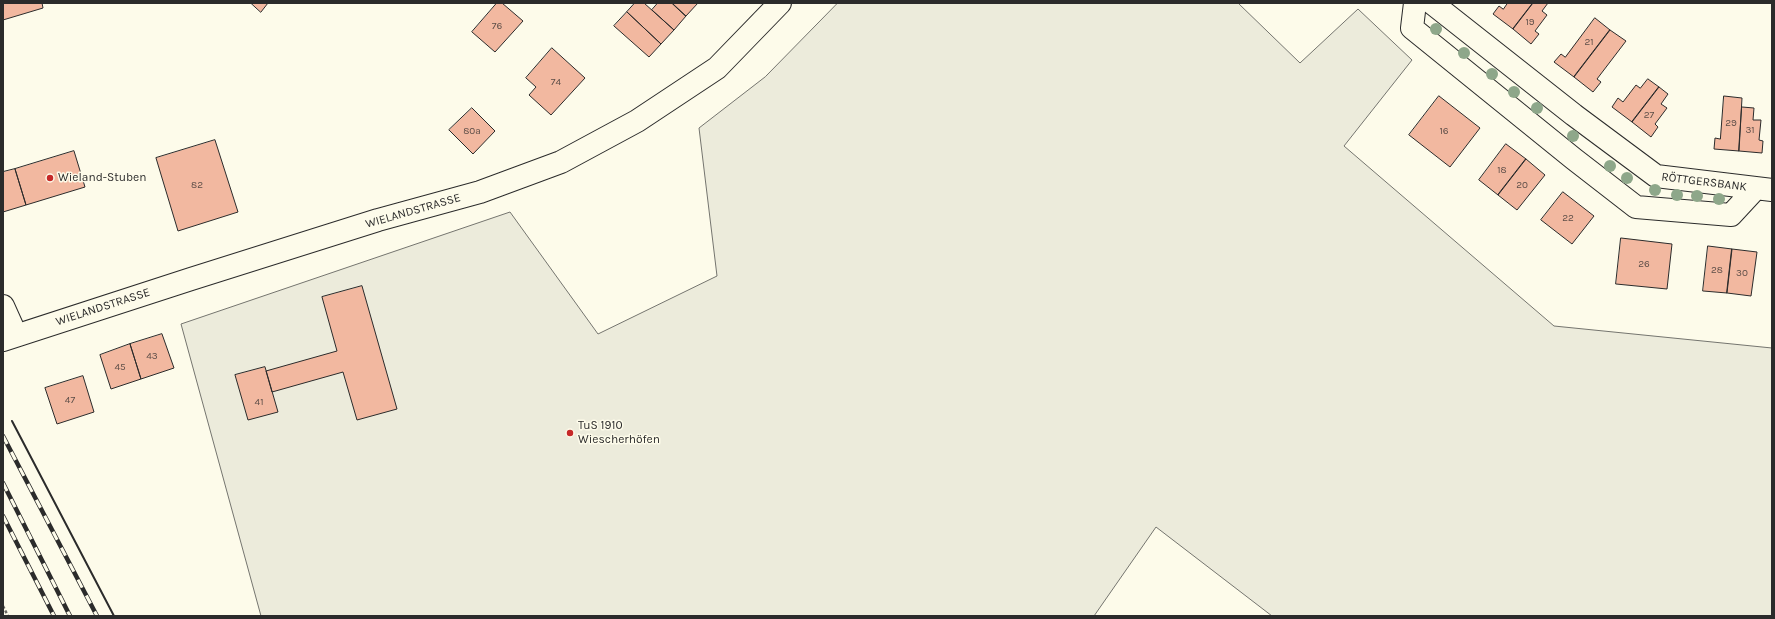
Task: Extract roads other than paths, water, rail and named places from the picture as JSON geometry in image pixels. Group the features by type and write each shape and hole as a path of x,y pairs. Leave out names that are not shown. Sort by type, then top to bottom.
{"street":[{"name":"WIELANDSTRASSE","path":"10,338 378,220 480,192 561,162 637,121 717,68 780,3"},
{"name":"RÖTTGERSBANK","path":"1415,3 1412,28 1574,160 1636,207 1731,215 1764,189"},
{"name":"RÖTTGERSBANK","path":"1432,3 1539,88 1656,176 1764,189"},
{"path":"1517,114 1539,88"},
{"path":"1551,141 1574,115"},
{"path":"1574,160 1596,132"},
{"path":"3,306 10,338"}],"railway":[{"path":"3,436 97,616"},
{"path":"3,483 70,616"},
{"path":"3,516 54,616"}],"place":[{"name":"Wieland-Stuben","path":"50,178"},
{"name":"TuS 1910 Wiescherhöfen","path":"570,433"}]}
